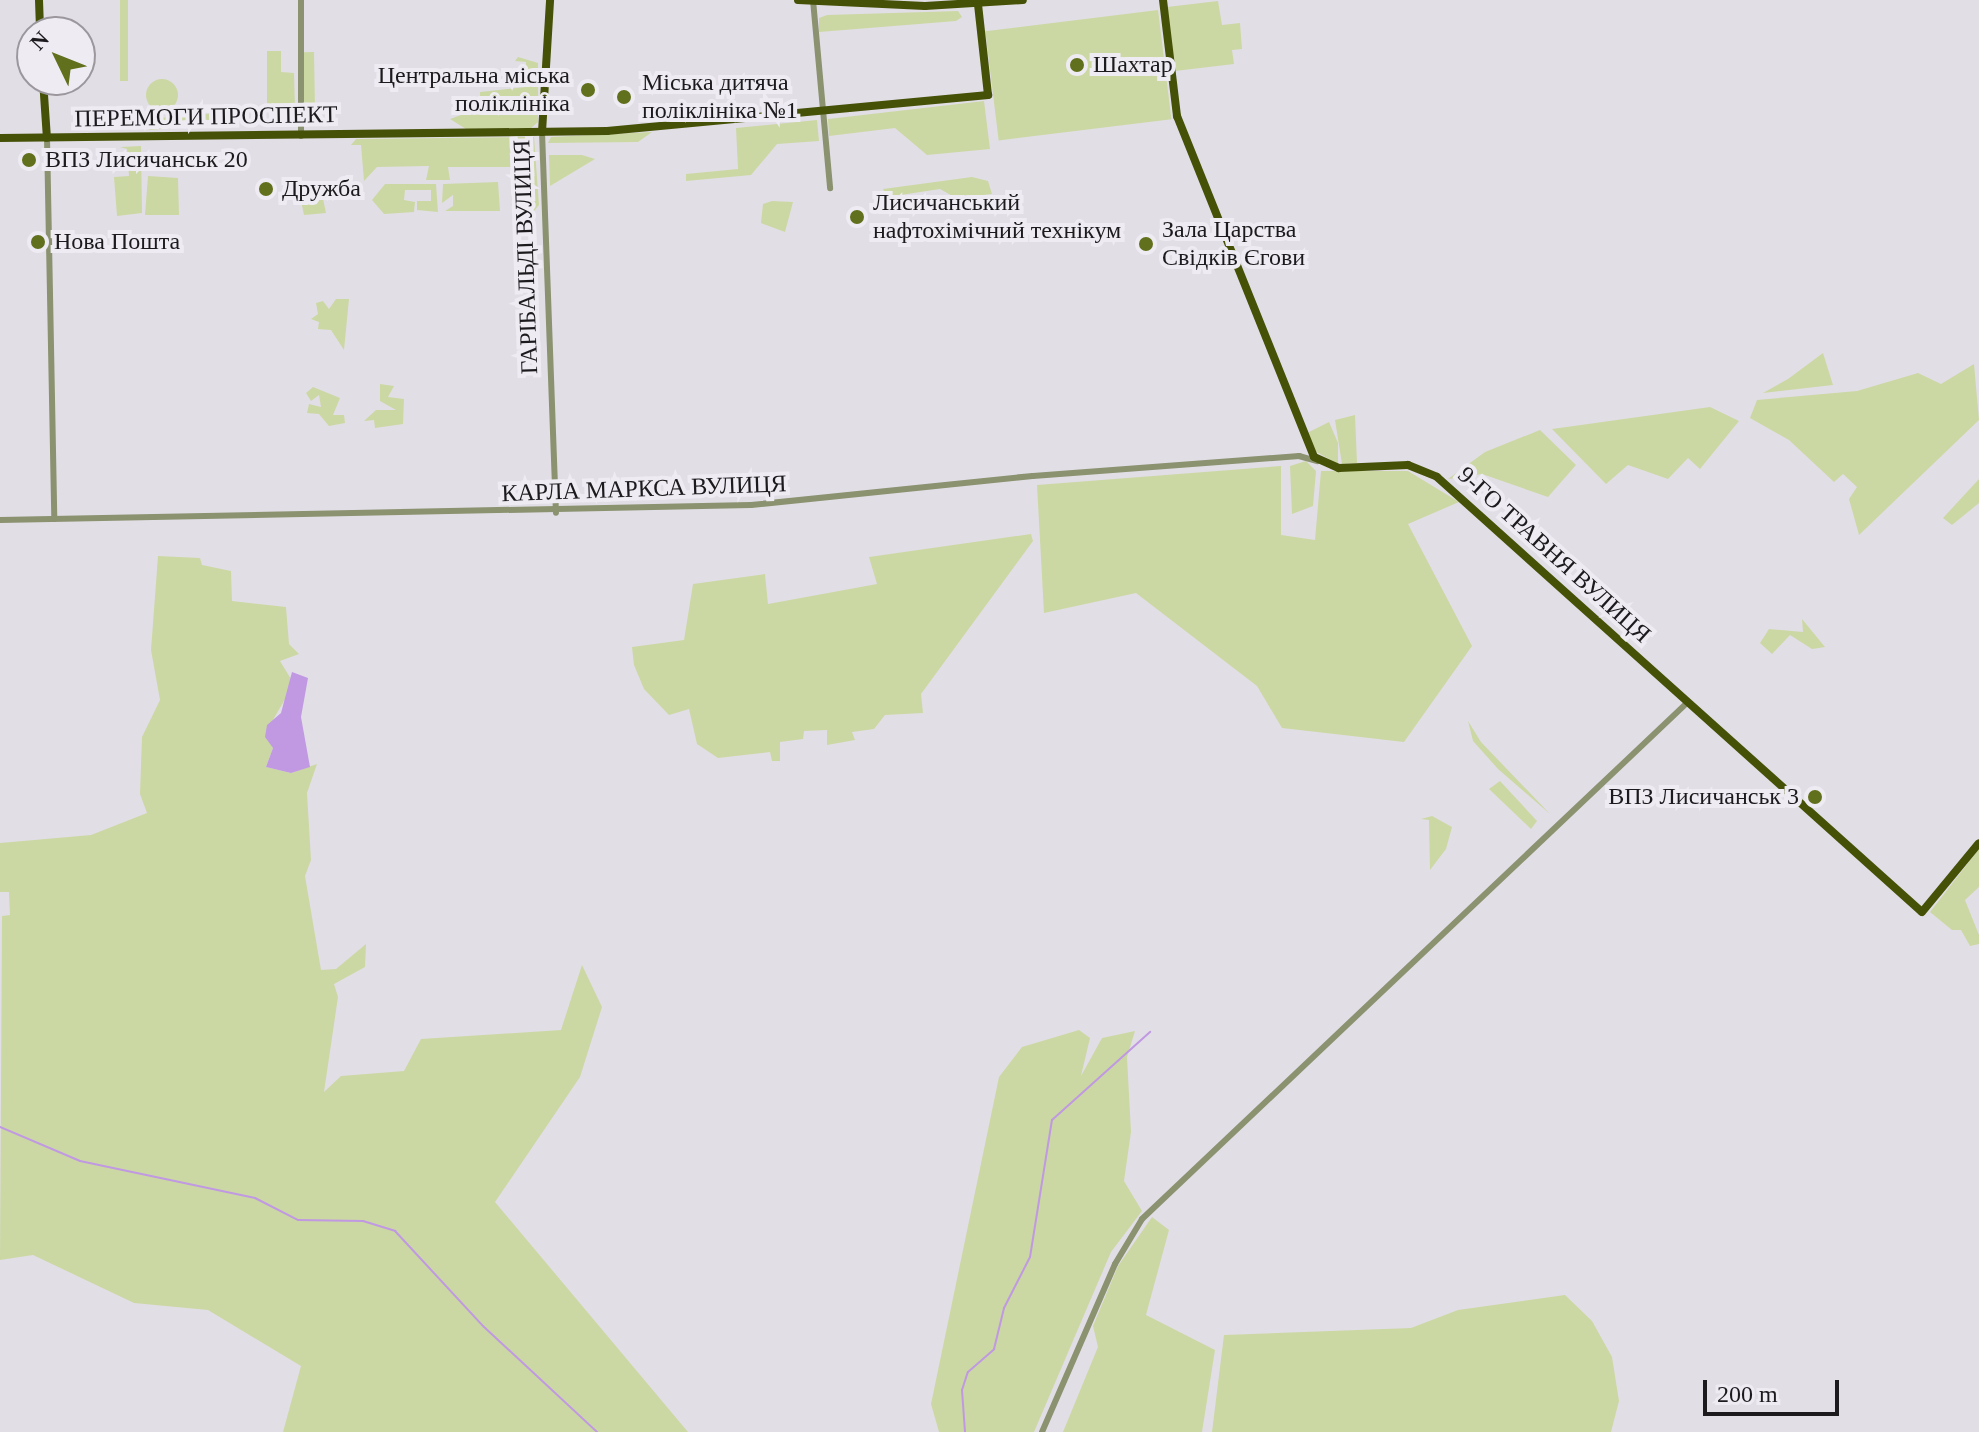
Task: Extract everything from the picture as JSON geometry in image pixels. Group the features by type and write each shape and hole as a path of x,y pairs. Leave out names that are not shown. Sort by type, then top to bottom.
{"main road":[{"name":"ГАРІБАЛЬДІ ВУЛИЦЯ","path":"542,132 542,56 550,0"},
{"path":"798,0 978,4 1023,0"},
{"path":"1163,0 1177,116 1305,441 1320,462"},
{"name":"ПЕРЕМОГИ ПРОСПЕКТ","path":"0,138 542,132 823,113 988,95 978,4"},
{"path":"44,96 47,138"},
{"name":"9-ГО ТРАВНЯ ВУЛИЦЯ","path":"1320,462 1339,468 1408,465 1437,477 1922,912 1979,843"}],"street":[{"path":"301,0 301,136"},
{"path":"813,0 830,188"},
{"name":"ГАРІБАЛЬДІ ВУЛИЦЯ","path":"542,132 556,513"},
{"path":"47,138 54,519"},
{"path":"1288,457 1303,451 1305,441"},
{"name":"КАРЛА МАРКСА ВУЛИЦЯ","path":"0,520 556,513 751,505 1288,457 1320,462"},
{"path":"1042,1432 1115,1264 1142,1219 1688,702"}],"green space":[{"path":"120,0 128,0 128,81 120,81"},
{"path":"1218,1 1222,25 1240,23 1242,49 1232,50 1234,64 1175,71 1167,7"},
{"name":"Шахтар","path":"1158,10 1171,119 999,140 985,31"},
{"path":"958,11 962,17 956,21 819,32 819,18 827,15"},
{"path":"267,51 281,51 281,72 294,73 295,109 267,110"},
{"path":"302,52 314,52 315,110 303,110"},
{"path":"518,57 538,63 538,122 531,128 466,129 450,119 480,108 480,92 526,87 526,62 515,61"},
{"path":"162,79 174,83 178,95 174,107 162,111 150,107 146,95 150,83"},
{"path":"984,101 990,149 927,155 895,128 829,136 828,119"},
{"path":"217,113 218,124 149,130 148,119"},
{"path":"817,120 819,141 777,144 751,175 686,181 686,174 738,169 736,128"},
{"path":"652,132 638,142 548,143 551,137"},
{"path":"534,137 539,205 534,211 511,206 511,196 526,195 525,167 448,167 450,180 426,180 429,166 377,167 364,181 361,145 351,145 356,139"},
{"path":"141,146 142,213 117,216 114,177 129,176 127,149 120,147"},
{"path":"549,155 582,155 595,159 550,186"},
{"path":"148,176 178,178 179,215 145,215"},
{"path":"972,177 988,181 992,194 956,198 940,189 887,197 883,189"},
{"path":"498,182 500,211 445,211 453,206 453,195 442,203 443,184"},
{"path":"308,184 361,184 352,193 322,194 326,213 304,215 300,196"},
{"path":"385,184 436,184 438,212 417,210 417,201 431,201 431,190 405,190 404,200 415,202 414,212 384,214 372,200"},
{"path":"793,202 785,232 761,223 763,204"},
{"path":"336,299 349,299 344,350 331,330 318,329 319,322 311,319 318,314 316,303 323,301 329,309"},
{"path":"1823,353 1833,385 1763,393 1788,379"},
{"path":"1974,364 1979,420 1859,535 1849,499 1857,487 1843,474 1834,482 1789,440 1750,418 1757,400 1857,391 1918,373 1941,384"},
{"path":"380,384 394,386 388,397 404,399 403,424 375,428 374,420 364,421 376,410 396,410 380,401"},
{"path":"313,387 340,398 333,415 344,415 345,423 329,426 319,414 307,413 309,404 321,407 319,395 311,401 306,393"},
{"path":"1710,407 1739,421 1700,469 1688,458 1668,479 1628,465 1606,484 1552,429"},
{"path":"1355,415 1357,463 1342,464 1335,420"},
{"path":"1329,422 1338,443 1338,464 1313,450 1309,432"},
{"path":"1540,430 1576,465 1548,497 1482,474 1448,479 1485,452"},
{"path":"1306,461 1316,471 1313,506 1292,514 1290,466"},
{"path":"1281,466 1281,535 1315,540 1321,471 1408,471 1459,502 1408,524 1472,646 1404,742 1282,728 1257,686 1136,593 1044,613 1037,485"},
{"path":"1979,479 1979,503 1952,525 1943,518"},
{"path":"1031,534 1033,541 921,694 923,713 885,715 874,729 852,732 855,740 827,745 827,730 804,731 803,739 780,742 780,761 772,761 770,752 718,758 697,744 689,709 669,715 644,689 634,665 632,647 684,640 693,584 765,574 768,604 877,584 869,557"},
{"path":"158,556 200,558 202,565 231,571 232,601 286,607 289,644 299,654 280,661 294,684 267,730 273,748 266,767 291,773 317,764 307,793 311,860 305,876 321,970 336,969 366,944 365,967 334,984 338,997 324,1092 341,1076 404,1071 421,1039 561,1030 582,965 602,1007 580,1077 495,1202 688,1432 283,1432 301,1366 208,1310 134,1303 33,1255 0,1260 2,916 10,915 9,892 0,892 0,843 91,835 147,813 140,794 142,737 160,700 151,650"},
{"path":"1802,619 1825,647 1812,649 1790,635 1772,654 1760,643 1769,629 1803,632"},
{"path":"1468,721 1481,742 1550,814 1498,769 1473,741"},
{"path":"1500,781 1537,821 1531,829 1489,789"},
{"path":"1432,816 1452,827 1446,849 1430,870 1429,820 1421,819"},
{"path":"1979,849 1979,887 1965,900 1979,935 1979,944 1970,946 1961,930 1952,930 1930,912"},
{"path":"1079,1030 1090,1038 1081,1076 1102,1038 1135,1031 1127,1057 1131,1132 1124,1181 1142,1211 1111,1252 1034,1432 939,1432 931,1404 999,1077 1022,1047"},
{"path":"1152,1217 1169,1230 1146,1315 1215,1350 1202,1432 1063,1432 1098,1347 1093,1326 1118,1266"},
{"path":"1565,1295 1592,1321 1612,1357 1619,1401 1611,1432 1212,1432 1224,1335 1411,1328 1458,1310"}],"shaded area":[{"path":"292,672 308,678 301,717 310,767 291,773 266,767 273,748 265,737 267,725 281,713"}],"waterway":[{"path":"965,1432 962,1390 968,1372 994,1349 1004,1308 1030,1257 1052,1120 1150,1032"},
{"path":"0,1127 80,1161 255,1198 298,1220 363,1221 395,1231 483,1326 597,1432"}],"place":[{"name":"Шахтар","path":"1077,65"},
{"name":"Центральна міська полiклiнiка","path":"588,90"},
{"name":"Міська дитяча поліклініка №1","path":"624,97"},
{"name":"ВПЗ Лисичанськ 20","path":"29,160"},
{"name":"Дружба","path":"266,189"},
{"name":"Лисичанський нафтохімічний технікум","path":"857,217"},
{"name":"Нова Пошта","path":"38,242"},
{"name":"Зала Царства Свідків Єгови","path":"1146,244"},
{"name":"ВПЗ Лисичанськ 3","path":"1815,797"}]}
